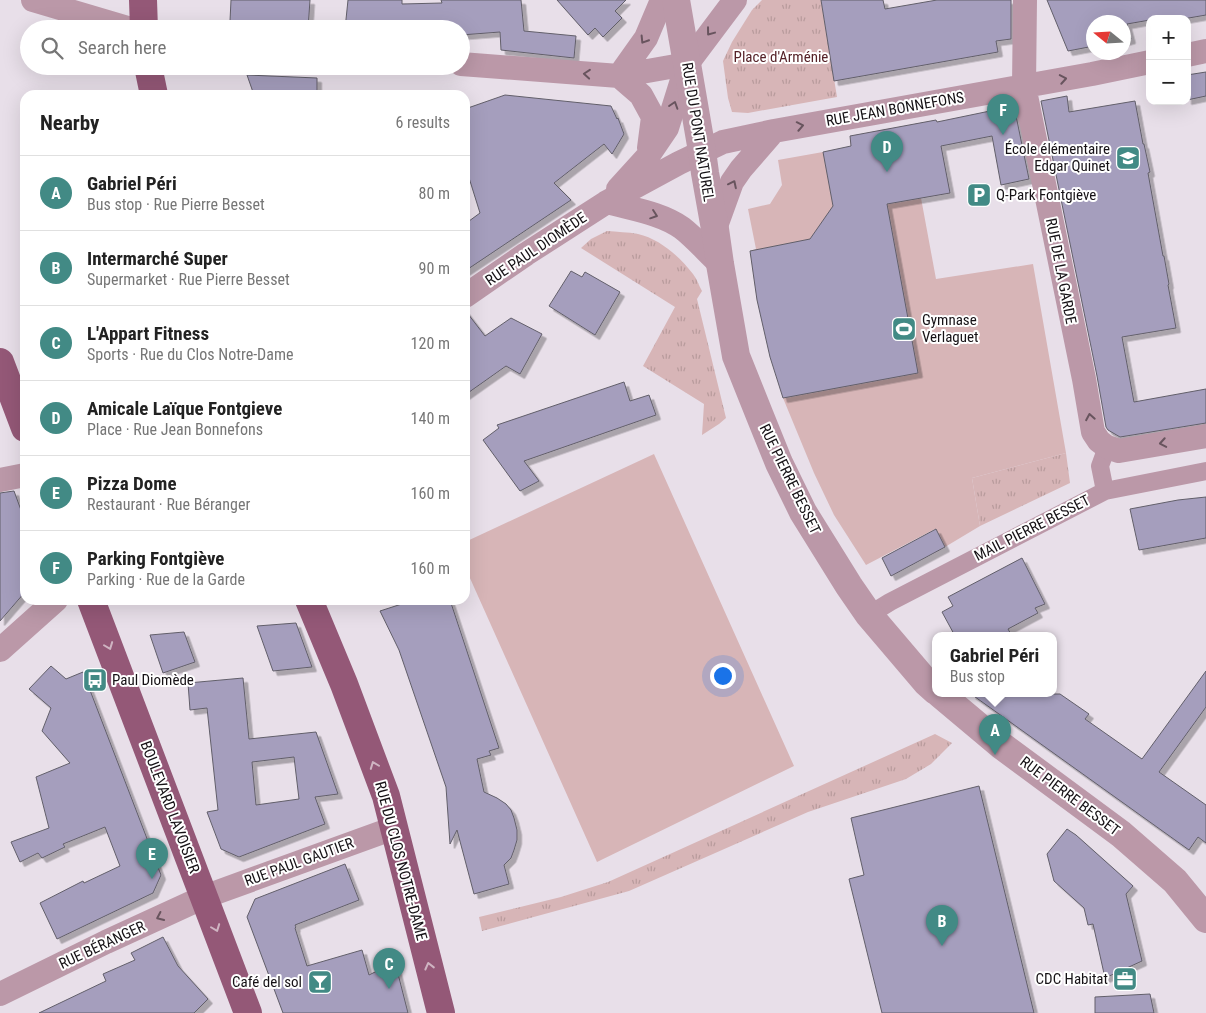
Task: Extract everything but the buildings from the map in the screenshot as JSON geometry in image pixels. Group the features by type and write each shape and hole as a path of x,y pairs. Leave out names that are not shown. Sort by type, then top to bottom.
{"main road":[{"path":"143,0 144,20"},
{"path":"150,75 153,90"},
{"path":"0,362 20,415"},
{"name":"BOULEVARD LAVOISIER","path":"94,605 248,1013"},
{"name":"RUE DU CLOS NOTRE-DAME","path":"311,605 344,684 386,796 441,1013"}],"street":[{"path":"33,0 101,20"},
{"path":"619,76 646,38 662,0"},
{"name":"RUE DU PONT NATUREL","path":"676,0 720,264"},
{"name":"RUE PAUL DIOMÈDE","path":"607,202 648,156 667,128 687,64 735,0"},
{"name":"RUE DE LA GARDE","path":"1025,0 1024,86 1084,379 1093,432 1098,441 1113,449"},
{"path":"1191,54 1206,51"},
{"name":"RUE JEAN BONNEFONS","path":"702,151 723,142 774,131 1146,63"},
{"path":"470,65 619,76 687,64"},
{"path":"619,76 641,95 653,117 648,156"},
{"path":"715,229 732,182 774,131"},
{"name":"RUE PAUL DIOMÈDE","path":"470,293 607,202 702,151"},
{"path":"607,202 653,214 670,221 682,228 720,264"},
{"name":"RUE PIERRE BESSET","path":"720,264 736,356 780,463 803,512 869,615 932,687"},
{"path":"1105,491 1100,466 1113,449 1206,436"},
{"name":"MAIL PIERRE BESSET","path":"869,615 890,602 1105,491 1206,472"},
{"path":"0,480 20,476"},
{"path":"0,650 50,605"},
{"name":"RUE PIERRE BESSET","path":"944,697 1002,746 1121,834 1175,881 1206,919"},
{"name":"RUE PAUL GAUTIER","path":"204,897 394,828"},
{"path":"1175,881 1206,886"},
{"name":"RUE BÉRANGER","path":"0,994 204,897"}],"green space":[{"name":"Place d'Arménie","path":"762,0 821,0 837,97 748,113 732,112 728,98 723,61 732,42 752,10"},
{"name":"Gymnase Verlaguet","path":"936,120 950,193 921,198 936,279 1033,264 1066,453 972,478 980,526 945,547 935,529 866,565 834,515 814,473 783,398 757,300 750,251 756,249 748,209 770,204 782,185 778,160 851,147 850,136"},
{"path":"607,231 638,234 662,244 688,268 702,291 697,299 726,418 702,435 704,404 643,366 675,307 581,248 591,239"},
{"path":"1066,453 1070,483 980,526 972,478"},
{"path":"654,454 794,766 597,862 470,578 470,540"},
{"path":"935,734 952,743 931,764 906,779 808,812 629,891 482,931 479,917 561,897 608,882"}],"place":[{"name":"Parking Fontgiève","path":"1003,135"},
{"name":"École élémentaire Edgar Quinet","path":"1128,158"},
{"name":"Amicale Laïque Fontgieve","path":"887,172"},
{"name":"Q-Park Fontgiève","path":"979,195"},
{"name":"Gymnase Verlaguet","path":"904,329"},
{"name":"Paul Diomède","path":"95,680"},
{"name":"Gabriel Péri","path":"995,755"},
{"name":"Pizza Dome","path":"152,879"},
{"name":"Intermarché Super","path":"942,946"},
{"name":"CDC Habitat","path":"1125,979"},
{"name":"Café del sol","path":"320,982"},
{"name":"L'Appart Fitness","path":"389,989"}]}
